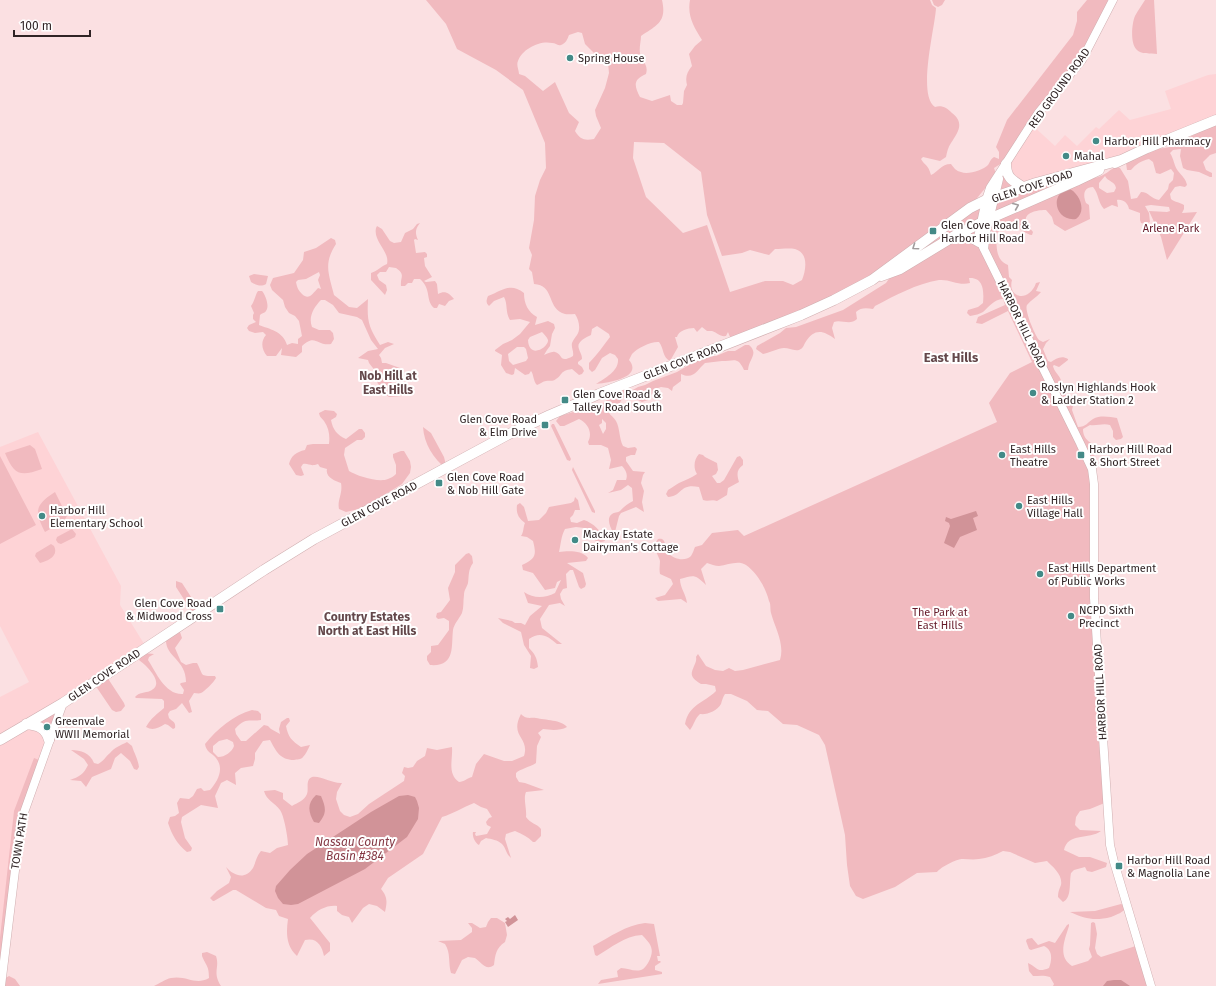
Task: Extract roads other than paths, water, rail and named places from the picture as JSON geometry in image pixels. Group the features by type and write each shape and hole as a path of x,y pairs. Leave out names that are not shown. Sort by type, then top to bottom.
{"main road":[{"name":"GLEN COVE ROAD","path":"0,740 63,703 264,570 314,539 507,435 598,394 817,308 872,280 900,269 956,236 989,219 1121,160 1216,120"},
{"name":"GLEN COVE ROAD","path":"872,280 970,208 990,198 1023,187 1121,160"},
{"path":"1003,169 1009,178 1023,187"},
{"path":"26,724 41,727 46,732 49,740"}],"street":[{"name":"RED GROUND ROAD","path":"990,198 990,188 1039,112 1082,60 1113,0"},
{"name":"RED GROUND ROAD","path":"990,198 1003,169"},
{"path":"970,208 995,182"},
{"path":"956,236 967,236 982,246 989,219 990,198"},
{"name":"HARBOR HILL ROAD","path":"990,198 980,224 978,237 1092,469 1094,492 1094,598 1110,841 1114,862 1151,986"},
{"name":"TOWN PATH","path":"1,986 23,812 63,703"}],"water":[{"path":"1068,188 1076,194 1081,202 1081,211 1076,219 1064,217 1057,208 1058,197"},
{"path":"976,511 978,516 973,518 977,530 960,537 954,548 944,543 950,526 949,523 945,521 946,517 951,519"},
{"path":"316,795 321,796 325,807 323,816 319,823 314,822 309,808 311,801"},
{"name":"Nassau County Basin #384","path":"408,795 415,797 419,808 418,819 407,837 365,869 298,904 283,904 278,898 275,891 276,886 307,854 371,812 399,796"},
{"path":"515,915 518,920 508,927 505,919 508,917 510,919"},
{"path":"1121,980 1130,986 1103,986 1107,981"}],"place":[{"name":"Spring House","path":"570,58"},
{"name":"Harbor Hill Pharmacy","path":"1096,141"},
{"name":"Mahal","path":"1066,156"},
{"name":"Glen Cove Road & Harbor Hill Road","path":"933,231"},
{"name":"Roslyn Highlands Hook & Ladder Station 2","path":"1033,393"},
{"name":"Glen Cove Road & Talley Road South","path":"565,400"},
{"name":"Glen Cove Road & Elm Drive","path":"545,425"},
{"name":"East Hills Theatre","path":"1002,455"},
{"name":"Harbor Hill Road & Short Street","path":"1081,455"},
{"name":"Glen Cove Road & Nob Hill Gate","path":"439,483"},
{"name":"East Hills Village Hall","path":"1019,506"},
{"name":"Harbor Hill Elementary School","path":"42,516"},
{"name":"Mackay Estate Dairyman's Cottage","path":"575,540"},
{"name":"East Hills Department of Public Works","path":"1040,574"},
{"name":"Glen Cove Road & Midwood Cross","path":"220,609"},
{"name":"NCPD Sixth Precinct","path":"1071,616"},
{"name":"Greenvale WWII Memorial","path":"47,727"},
{"name":"Harbor Hill Road & Magnolia Lane","path":"1119,866"}],"district":[{"name":"East Hills","path":"951,357"},
{"name":"Nob Hill at East Hills","path":"388,383"},
{"name":"Country Estates North at East Hills","path":"367,624"}],"park label":[{"name":"Arlene Park","path":"1171,228"},
{"name":"The Park at East Hills","path":"940,618"}]}
